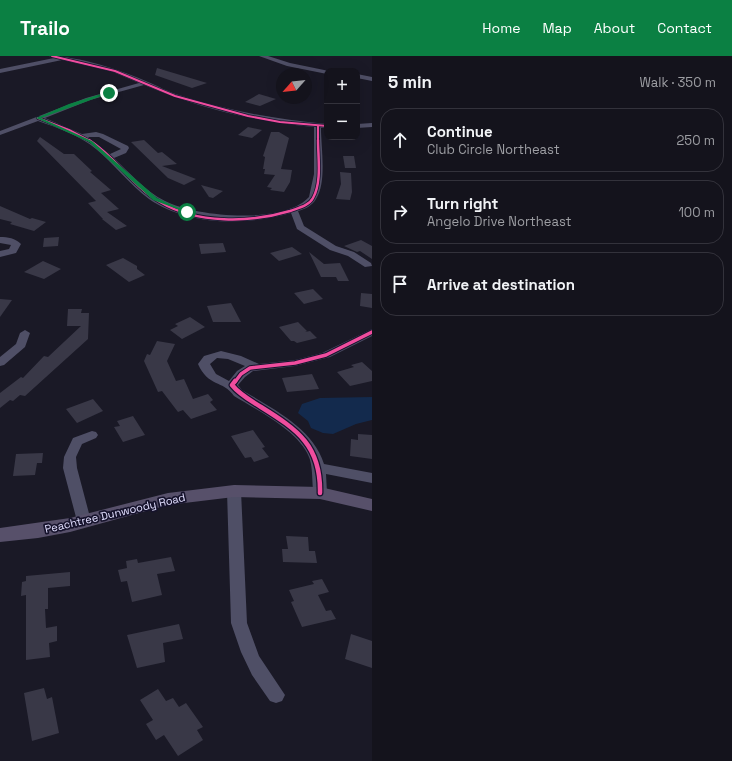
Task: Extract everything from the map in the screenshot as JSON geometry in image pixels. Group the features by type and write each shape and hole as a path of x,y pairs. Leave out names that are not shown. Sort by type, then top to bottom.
{"main road":[{"name":"Peachtree Dunwoody Road","path":"0,535 38,531 84,521 168,499 234,491 320,493 372,505"}],"street":[{"path":"52,56 115,72 146,83 175,96 248,116 280,122 324,126"},
{"path":"262,56 289,65 324,71"},
{"path":"0,71 60,59"},
{"path":"360,77 372,79"},
{"path":"0,133 88,99 146,83"},
{"path":"38,118 91,141 155,199 187,212 207,216 243,218 268,216 308,204 315,194 318,126"},
{"path":"360,126 372,125"},
{"path":"82,136 103,136 111,138 126,148 123,151 109,157"},
{"path":"292,210 296,214 300,227 333,248 351,254 368,265"},
{"path":"0,240 8,240 16,244 12,251 0,254"},
{"path":"235,390 232,385 245,371 257,367 295,363 326,355 372,332"},
{"path":"0,363 21,345 25,333"},
{"path":"257,367 224,355 214,356 206,360 204,364 208,373 278,418 298,434 314,455 319,468 320,493"},
{"path":"84,521 70,468 70,457 77,441 92,434"},
{"path":"319,468 372,478"},
{"path":"234,491 239,623 251,660 263,680 276,695"}],"water":[{"path":"372,397 372,420 356,424 333,434 323,433 311,428 308,421 298,413 302,404 320,398"}],"building":[{"path":"157,68 207,83 192,88 155,75"},
{"path":"259,94 276,99 260,106 245,102"},
{"path":"248,127 262,130 252,138 238,135"},
{"path":"271,132 279,132 289,138 281,169 292,170 290,182 284,192 270,190 272,188 267,187 275,175 264,174 265,169 263,169 265,157 263,156"},
{"path":"40,137 64,154 74,154 92,171 90,172 111,190 101,193 119,209 107,212 127,226 116,230 102,219 88,203 96,201 37,141"},
{"path":"144,140 158,153 162,152 177,164 162,166 196,179 184,185 168,178 131,142"},
{"path":"343,156 354,156 356,168 345,168"},
{"path":"340,172 351,173 352,192 350,200 336,199 341,184"},
{"path":"201,185 223,191 213,198 209,197"},
{"path":"0,206 30,219 32,218 46,222 34,231 10,224 12,222 0,219"},
{"path":"59,237 58,246 43,247 44,238"},
{"path":"361,240 372,246 372,259 360,251 357,252 344,246"},
{"path":"223,243 226,252 201,254 199,244"},
{"path":"292,247 302,254 279,261 270,253"},
{"path":"309,252 324,264 340,263 349,281 338,281 336,277 321,277"},
{"path":"123,258 137,266 137,269 145,275 129,282 106,265"},
{"path":"43,261 61,269 44,279 24,272"},
{"path":"313,289 323,299 304,304 294,293"},
{"path":"361,293 372,294 372,308 360,306"},
{"path":"0,299 12,300 0,317"},
{"path":"231,303 241,322 213,322 207,306"},
{"path":"68,309 82,309 81,313 89,313 88,339 25,396 20,395 13,401 10,400 0,408 0,393 21,377 23,378 44,356 48,357 81,326 67,326"},
{"path":"190,317 205,327 182,339 170,330 178,326 175,324"},
{"path":"298,322 307,331 305,332 310,331 317,338 297,343 291,341 279,327"},
{"path":"157,341 175,344 167,361 176,381 184,379 193,399 208,394 213,400 210,402 217,410 191,419 183,410 178,412 162,391 158,392 144,361 147,354 150,355"},
{"path":"362,362 372,371 372,381 350,386 337,372 354,367 351,365"},
{"path":"312,374 319,389 287,392 282,378"},
{"path":"93,399 103,411 77,423 66,409"},
{"path":"133,416 145,435 123,442 114,427 120,426 117,421"},
{"path":"253,430 265,447 262,448 269,457 254,462 251,457 245,458 231,436"},
{"path":"358,434 372,435 372,459 350,456 351,439 358,440"},
{"path":"43,453 42,463 37,463 35,475 13,476 16,454"},
{"path":"286,536 308,537 309,551 315,551 317,563 283,562 282,549 288,549"},
{"path":"171,557 175,571 157,574 162,595 132,602 127,581 121,582 118,570 127,568 126,561 137,559 138,563"},
{"path":"70,572 70,586 48,588 48,609 45,609 46,628 57,626 57,641 49,643 50,657 26,660 26,595 21,596 22,582 26,581 26,576"},
{"path":"322,579 329,592 318,595 326,611 331,610 336,619 302,627 291,602 294,601 289,590 314,584 312,581"},
{"path":"179,624 183,639 163,643 165,662 137,668 127,635"},
{"path":"351,634 372,641 372,668 345,659"},
{"path":"44,688 47,699 52,697 59,733 32,741 24,693"},
{"path":"158,689 166,701 173,698 179,707 186,703 203,727 197,730 203,740 178,756 164,735 156,740 146,724 153,720 140,700"}],"cycle path":[{"path":"52,56 115,71 175,96 248,116 280,122 324,126"},
{"path":"38,118 69,130 91,142 106,154 144,191 162,203 191,214 207,217 239,219 271,215 297,209 304,206 313,198 317,184 318,126"},
{"path":"320,493 319,469 315,456 308,445 287,424 238,393 232,385 241,374 250,368 295,363 326,355 372,332"}],"route":[{"path":"109,93 88,99 38,118 91,141 155,199 187,212"}]}
